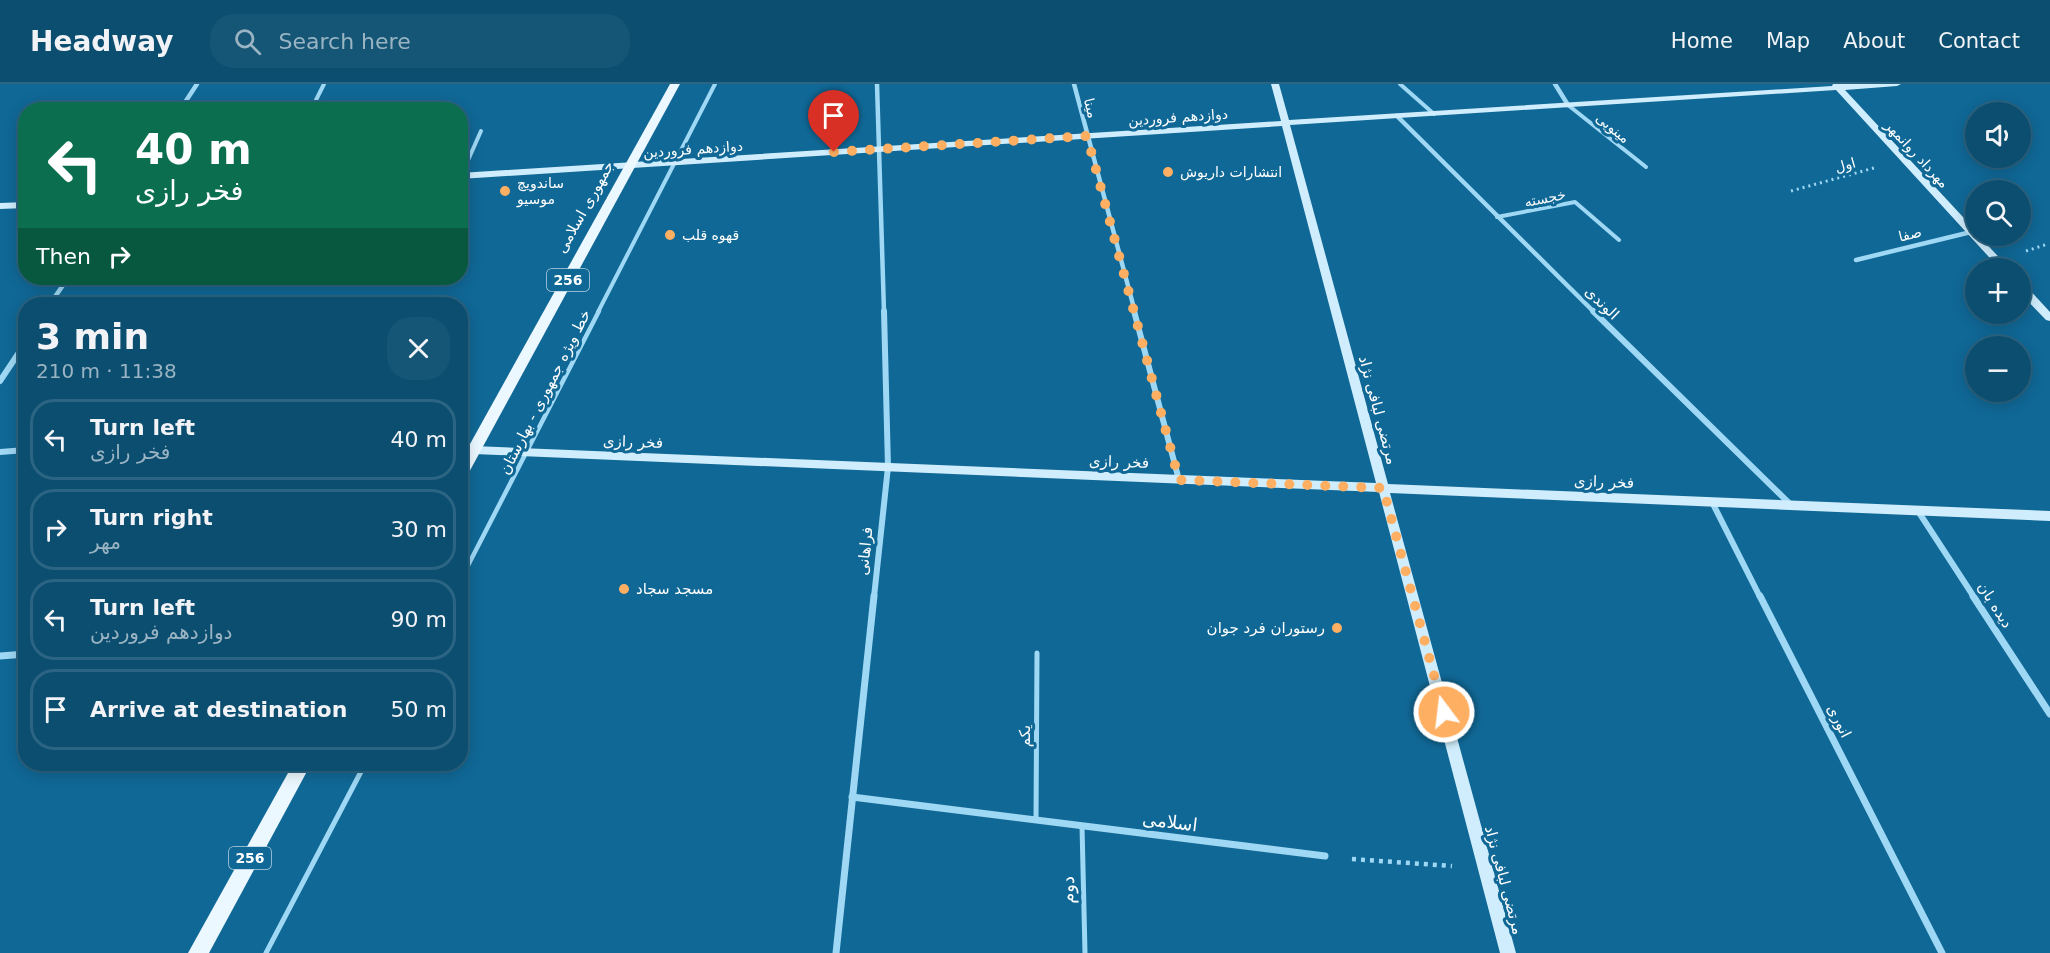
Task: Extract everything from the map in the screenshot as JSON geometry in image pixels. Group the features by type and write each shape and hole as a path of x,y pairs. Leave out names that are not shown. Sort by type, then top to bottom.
{"main road":[{"name":"جمهوری اسلامی","path":"468,461 675,84"},
{"name":"مرتضی لبافی نژاد","path":"1275,84 1508,953"},
{"name":"دوازدهم فروردین","path":"468,176 629,167 1836,86 1897,84"},
{"name":"مهرداد روانمهر","path":"1836,86 1965,226"},
{"path":"0,206 18,205"},
{"name":"مهرداد روانمهر","path":"1984,246 1995,258"},
{"path":"2031,298 2050,318"},
{"name":"فخر رازی","path":"474,450 2050,516"},
{"name":"256","path":"198,953 298,771"}],"street":[{"path":"185,102 197,84"},
{"name":"فراهانی","path":"836,953 888,467 877,84"},
{"name":"مینا","path":"1074,84 1179,480"},
{"path":"1555,84 1568,105"},
{"name":"الوندی","path":"1397,116 1497,218 1791,505"},
{"name":"صفا","path":"1856,261 1965,234"},
{"path":"0,381 18,354"},
{"path":"0,452 18,451"},
{"name":"انوری","path":"1712,502 1942,953"},
{"name":"دیده بان","path":"1918,510 2050,714"},
{"path":"0,656 18,655"},
{"name":"اسلامی","path":"852,797 1325,856"}],"lane":[{"path":"315,102 324,84"},
{"name":"خط ویژه جمهوری - بهارستان","path":"468,566 715,84"},
{"path":"1400,84 1435,114"},
{"name":"مینویی","path":"1568,105 1646,167"},
{"path":"468,160 481,131"},
{"name":"خجسته","path":"1497,218 1575,202 1619,240"},
{"name":"یکم","path":"1036,820 1037,653"},
{"path":"266,953 361,771"},
{"name":"دوم","path":"1082,826 1085,953"}],"path":[{"name":"اول","path":"1791,191 1904,160"},
{"path":"1325,856 1486,869"}],"place":[{"name":"انتشارات داریوش","path":"1168,172"},
{"name":"ساندویچ موسیو","path":"505,191"},
{"name":"قهوه قلب","path":"670,235"},
{"name":"مسجد سجاد","path":"624,589"},
{"name":"رستوران فرد جوان","path":"1337,628"}],"route":[{"path":"834,152 1087,136 1179,480 1383,488 1444,712"}]}
